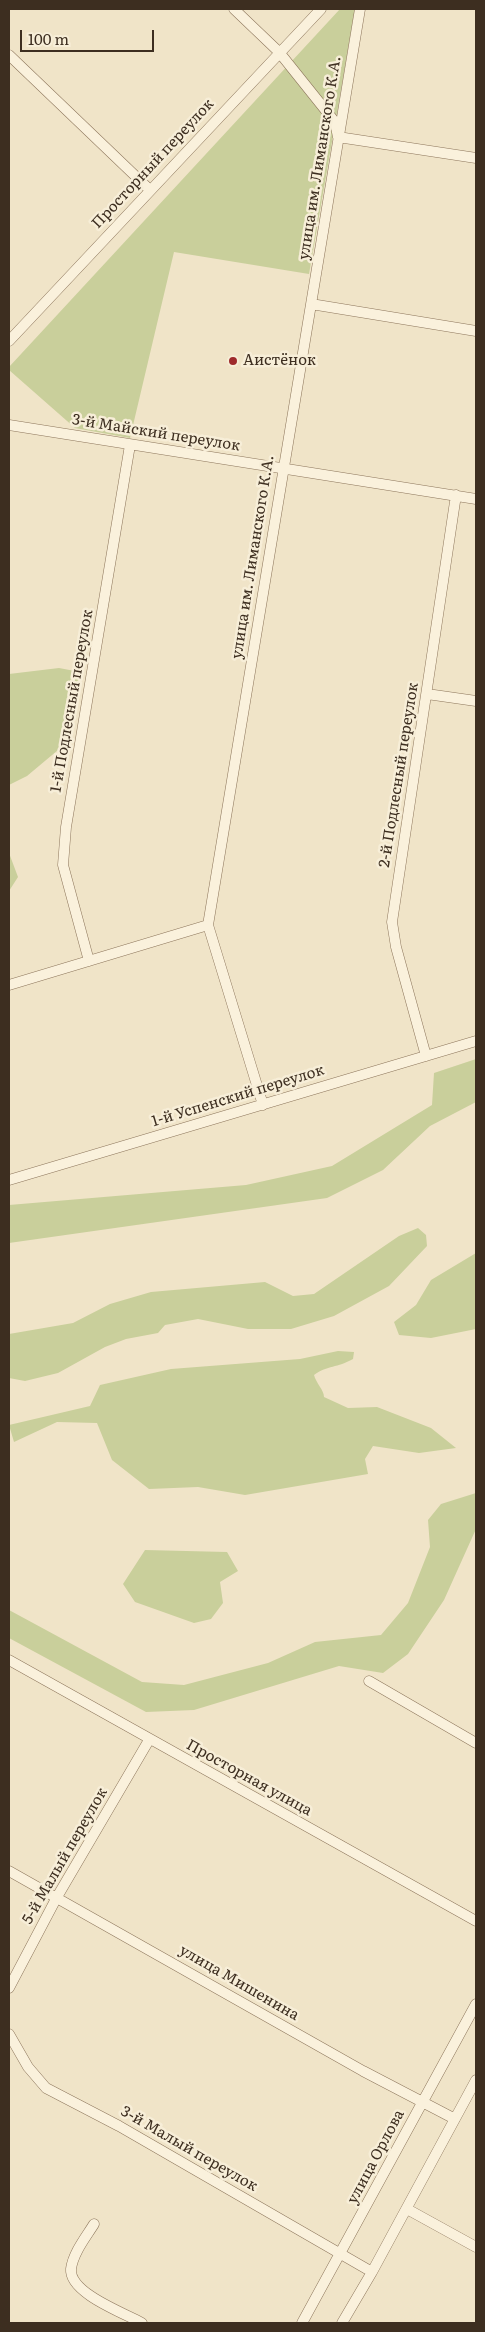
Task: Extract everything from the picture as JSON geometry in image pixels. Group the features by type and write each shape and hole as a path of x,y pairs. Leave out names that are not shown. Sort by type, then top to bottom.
{"street":[{"path":"234,9 279,52 335,122 338,137 476,158"},
{"name":"Просторный переулок","path":"9,341 321,9"},
{"name":"улица им. Лиманского К.А.","path":"264,1105 208,925 360,9"},
{"path":"9,55 150,190"},
{"path":"311,304 476,331"},
{"name":"3-й Майский переулок","path":"9,425 476,498"},
{"name":"1-й Подлесный переулок","path":"88,961 63,865 66,827 130,445"},
{"name":"2-й Подлесный переулок","path":"426,1056 396,947 392,922 456,495"},
{"path":"427,694 476,701"},
{"path":"9,985 208,925"},
{"name":"1-й Успенский переулок","path":"9,1180 476,1041"},
{"name":"Просторная улица","path":"9,1660 149,1740 476,1921"},
{"path":"369,1681 476,1743"},
{"name":"5-й Малый переулок","path":"9,1988 57,1897 149,1740"},
{"name":"улица Мишенина","path":"9,1871 421,2103 455,2119"},
{"name":"улица Орлова","path":"302,2323 342,2254 421,2103 476,2004"},
{"name":"3-й Малый переулок","path":"9,2034 28,2067 46,2088 119,2126 372,2272"},
{"path":"342,2323 407,2209 476,2080"},
{"path":"407,2209 476,2246"},
{"path":"94,2224 74,2260 71,2269 73,2279 83,2291 142,2323"}],"green space":[{"path":"340,9 355,9 309,274 174,252 130,438 75,428 9,370 9,367"},
{"path":"59,668 80,672 70,740 27,776 9,785 9,674"},
{"path":"9,853 18,877 9,891"},
{"path":"476,1059 476,1102 430,1126 383,1170 327,1198 9,1243 9,1205 246,1185 332,1166 432,1105 434,1073"},
{"path":"418,1228 426,1235 427,1246 389,1286 334,1316 291,1329 248,1329 198,1319 165,1325 158,1333 126,1339 105,1347 58,1373 25,1381 9,1378 9,1334 73,1323 110,1304 151,1292 265,1282 293,1296 314,1294 399,1236"},
{"path":"476,1253 476,1329 431,1338 399,1335 394,1322 416,1305 431,1280"},
{"path":"338,1351 354,1352 353,1359 314,1375 324,1397 348,1408 377,1407 431,1428 456,1448 419,1453 373,1446 365,1459 368,1474 245,1495 198,1487 149,1489 112,1460 97,1423 57,1422 14,1442 9,1425 90,1406 100,1385 171,1369 300,1359"},
{"path":"476,1493 476,1529 444,1600 408,1654 383,1673 339,1666 194,1710 146,1712 9,1638 9,1610 142,1682 184,1685 268,1663 315,1642 381,1635 408,1603 430,1547 428,1520 441,1504"},
{"path":"145,1550 227,1552 238,1571 220,1582 223,1603 211,1619 194,1623 135,1602 123,1584"}],"place":[{"name":"Аистёнок","path":"233,361"}]}
